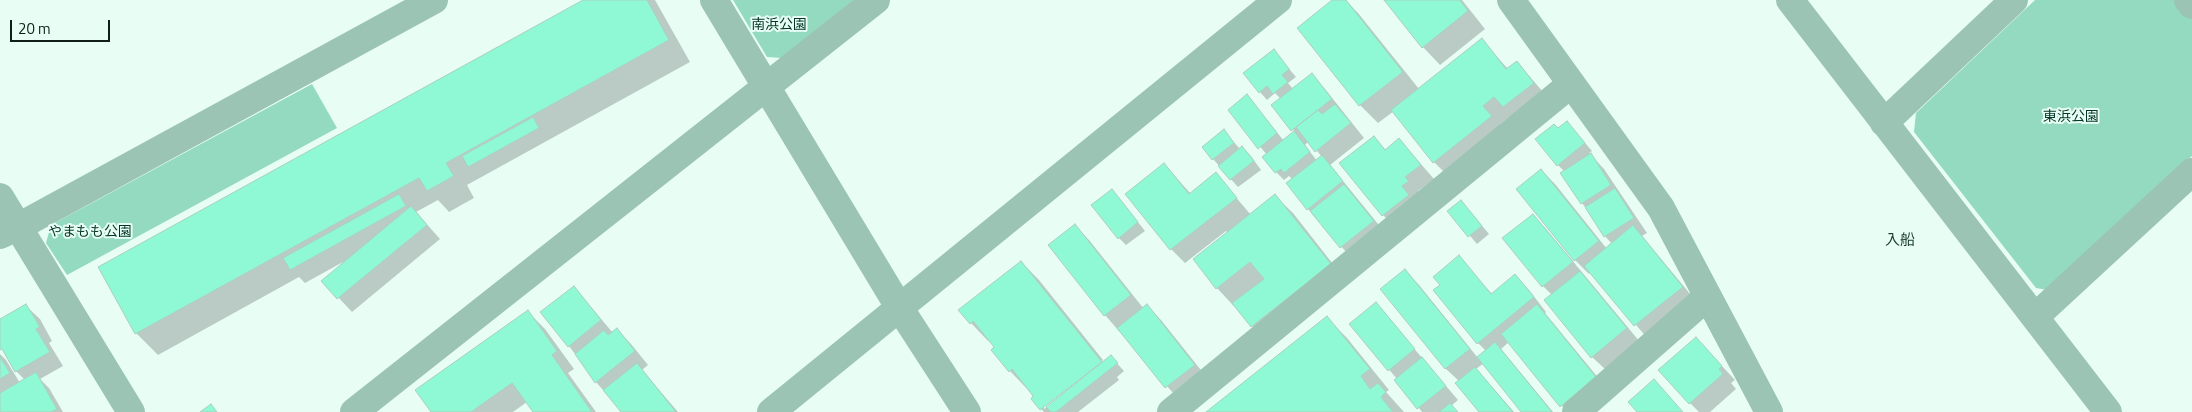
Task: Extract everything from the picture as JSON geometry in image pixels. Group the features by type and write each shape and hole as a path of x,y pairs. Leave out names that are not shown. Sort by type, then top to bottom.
{"street":[{"path":"9,231 434,0"},
{"path":"714,0 899,307 966,412"},
{"path":"354,412 876,0"},
{"path":"771,412 1278,0"},
{"path":"1512,0 1661,208 1769,412"},
{"path":"1790,0 2108,412"},
{"path":"1884,123 2014,0"},
{"path":"2188,0 2192,5"},
{"path":"1171,412 1571,84"},
{"path":"2035,317 2192,172"},
{"path":"0,197 9,231 131,412"},
{"path":"1576,412 1708,297"}],"green space":[{"name":"南浜公園","path":"733,0 854,0 782,58 767,57"},
{"name":"東浜公園","path":"2035,0 2179,0 2192,17 2192,156 2048,290 2036,288 1914,132 1916,113"},
{"name":"やまもも公園","path":"312,84 337,128 67,275 46,243 51,225"}],"building":[{"path":"583,0 647,0 669,40 446,163 454,176 427,191 419,178 135,334 98,267"},
{"path":"1332,0 1346,0 1403,72 1359,106 1297,28"},
{"path":"1384,0 1460,0 1468,11 1422,48"},
{"path":"1482,38 1506,69 1517,61 1534,83 1503,107 1494,97 1483,106 1492,116 1433,163 1391,110"},
{"path":"1274,49 1289,69 1282,75 1288,82 1273,94 1267,86 1259,93 1243,73"},
{"path":"1312,73 1332,99 1291,131 1271,105"},
{"path":"1247,94 1277,133 1258,149 1228,110"},
{"path":"1335,104 1351,123 1315,152 1296,127 1318,110 1322,114"},
{"path":"533,117 539,128 468,167 462,156"},
{"path":"1567,121 1585,143 1557,166 1535,139 1554,124 1558,128"},
{"path":"1224,129 1234,143 1212,160 1202,147"},
{"path":"1294,131 1310,152 1284,173 1281,169 1275,173 1262,157"},
{"path":"1374,136 1385,150 1399,138 1421,165 1405,177 1409,181 1402,186 1409,195 1382,216 1339,163"},
{"path":"1242,146 1254,161 1230,180 1218,166"},
{"path":"1591,153 1611,185 1581,204 1560,173"},
{"path":"1322,155 1343,181 1307,210 1286,183"},
{"path":"1164,163 1189,194 1216,172 1237,198 1170,250 1125,194"},
{"path":"1541,169 1599,241 1574,261 1516,189"},
{"path":"1344,184 1374,221 1340,248 1310,211"},
{"path":"1615,188 1634,218 1604,237 1585,207"},
{"path":"1112,189 1138,222 1118,239 1091,205"},
{"path":"399,194 406,206 290,270 283,258"},
{"path":"1275,194 1331,264 1251,327 1232,303 1264,279 1250,262 1216,289 1193,259"},
{"path":"1461,200 1482,226 1468,237 1447,211"},
{"path":"411,206 427,225 337,299 321,281"},
{"path":"1533,214 1573,262 1542,287 1502,238"},
{"path":"1075,224 1131,295 1104,316 1048,245"},
{"path":"1633,225 1683,287 1634,326 1584,266"},
{"path":"1459,255 1491,294 1515,274 1534,297 1477,344 1433,290 1440,285 1433,277"},
{"path":"1021,261 1102,362 1040,410 1031,399 1033,396 1012,369 1009,372 991,350 994,347 973,321 970,324 958,310"},
{"path":"1405,269 1470,349 1445,369 1380,289"},
{"path":"1580,271 1627,328 1591,358 1544,300"},
{"path":"574,286 601,320 568,347 540,312"},
{"path":"1376,302 1415,349 1388,371 1349,324"},
{"path":"26,304 40,327 36,329 50,352 15,372 2,349 0,350 0,319"},
{"path":"1147,304 1195,365 1165,388 1117,328"},
{"path":"1537,304 1596,377 1560,407 1501,334"},
{"path":"528,310 557,351 552,355 592,412 533,412 512,383 471,412 431,412 415,390"},
{"path":"1327,316 1370,369 1361,376 1370,389 1378,383 1386,392 1381,397 1393,412 1206,412"},
{"path":"617,328 635,351 595,383 575,354 604,330 608,335"},
{"path":"1696,337 1722,366 1719,369 1723,374 1689,404 1658,370"},
{"path":"1495,342 1552,412 1521,412 1477,357"},
{"path":"1111,355 1118,363 1056,412 1051,412 1046,407"},
{"path":"0,357 10,373 0,379"},
{"path":"1422,357 1446,386 1417,409 1394,380"},
{"path":"637,363 676,412 621,412 603,390"},
{"path":"1475,367 1513,412 1479,412 1455,383"},
{"path":"36,372 57,409 51,412 0,412 0,393"},
{"path":"1654,379 1683,412 1637,412 1628,402"},
{"path":"1450,403 1458,412 1439,412"},
{"path":"211,404 217,412 200,412"}],"district":[{"name":"入船","path":"1900,241"}]}
